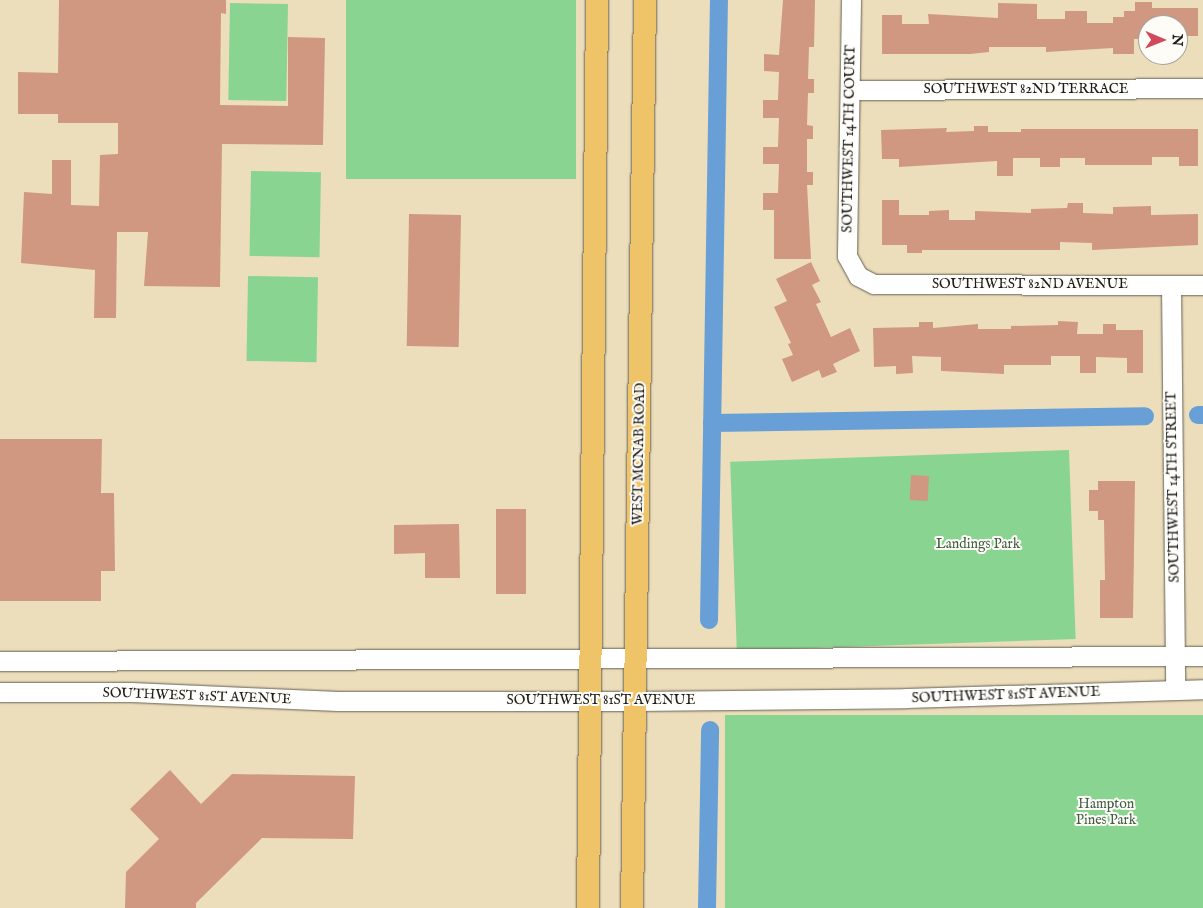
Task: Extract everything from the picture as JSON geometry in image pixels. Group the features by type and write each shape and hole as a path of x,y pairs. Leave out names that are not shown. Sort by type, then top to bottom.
{"main road":[{"path":"588,908 592,700 597,0"},
{"name":"WEST MCNAB ROAD","path":"632,908 645,0"}],"street":[{"name":"SOUTHWEST 14TH COURT","path":"851,0 847,256 858,276"},
{"name":"SOUTHWEST 82ND TERRACE","path":"850,90 1203,88"},
{"name":"SOUTHWEST 82ND AVENUE","path":"858,276 874,284 1203,285"},
{"name":"SOUTHWEST 14TH STREET","path":"1171,285 1175,689"},
{"path":"0,661 1203,656"},
{"name":"SOUTHWEST 81ST AVENUE","path":"0,692 130,692 346,701 636,701 906,698 1203,689"}],"green space":[{"path":"346,0 576,0 576,179 346,179"},
{"path":"230,3 288,4 286,101 228,100"},
{"path":"251,171 321,172 320,257 250,256"},
{"path":"248,276 318,277 317,362 247,361"},
{"name":"Landings Park","path":"1069,450 1076,639 737,651 730,462"},
{"name":"Hampton Pines Park","path":"725,715 1203,715 1203,908 725,908"}],"building":[{"path":"59,0 226,0 226,14 221,13 220,105 288,106 288,37 325,38 323,145 222,144 220,287 144,286 148,232 117,232 116,318 94,318 95,270 21,263 24,192 52,194 52,160 71,160 71,205 99,206 100,155 118,154 118,123 58,123 58,114 18,114 18,72 58,73"},
{"path":"783,0 815,0 814,47 809,47 808,79 814,79 814,93 808,93 807,125 813,126 813,139 807,139 807,172 813,172 813,185 807,185 811,259 774,259 774,210 763,210 763,193 778,193 779,164 763,164 763,147 778,147 779,118 763,118 763,100 778,100 779,72 764,71 764,54 779,55"},
{"path":"1135,2 1152,2 1152,8 1198,8 1198,36 1188,36 1188,15 1138,15 1138,39 1134,39 1134,54 1113,54 1113,48 1046,52 1046,47 989,47 989,52 970,54 882,54 882,15 902,15 902,24 929,24 928,14 998,18 998,3 1037,4 1037,19 1065,19 1065,11 1087,11 1087,23 1113,23 1113,17 1124,17 1124,11 1135,11"},
{"path":"974,126 988,126 988,132 1021,132 1021,129 1198,129 1198,166 1179,166 1179,157 1152,157 1152,165 1085,165 1085,158 1060,158 1060,167 1040,167 1040,158 1013,158 1013,176 997,176 997,161 899,167 899,159 882,159 881,130 947,128 946,132 974,131"},
{"path":"882,200 899,200 899,215 929,215 929,211 949,210 949,220 975,220 975,211 1031,213 1031,209 1067,208 1068,203 1083,203 1083,213 1113,214 1113,207 1151,206 1151,215 1198,214 1198,245 1092,250 1092,243 1060,242 1060,250 922,250 922,253 907,253 907,245 882,245"},
{"path":"409,214 461,215 459,347 407,346"},
{"path":"811,262 820,281 812,285 821,302 816,304 831,337 850,328 860,351 833,364 837,372 822,378 819,370 792,382 782,359 793,355 788,344 791,343 774,307 787,301 776,279"},
{"path":"1058,321 1078,322 1077,334 1103,334 1103,324 1116,324 1116,330 1143,330 1143,373 1127,373 1127,358 1096,357 1096,373 1080,373 1080,356 1051,356 1051,365 1004,365 1004,374 941,371 941,357 912,356 913,373 896,374 896,366 874,367 873,328 919,327 919,322 933,322 933,328 978,324 978,329 1011,329 1011,326 1058,325"},
{"path":"0,439 102,439 101,493 114,493 115,571 101,571 101,601 0,601"},
{"path":"911,475 929,476 928,501 910,500"},
{"path":"1098,481 1135,481 1133,618 1100,618 1100,580 1105,580 1104,520 1098,520 1098,511 1089,511 1089,490 1098,490"},
{"path":"496,509 526,509 526,594 496,594"},
{"path":"459,524 460,578 425,578 425,553 394,554 394,525"},
{"path":"170,770 201,804 232,774 355,776 353,839 262,838 196,903 196,908 125,908 126,872 159,839 130,809"}],"waterway":[{"path":"709,620 719,0"},
{"path":"1198,415 1203,415"},
{"path":"712,423 1145,416"},
{"path":"707,908 710,730"}]}
